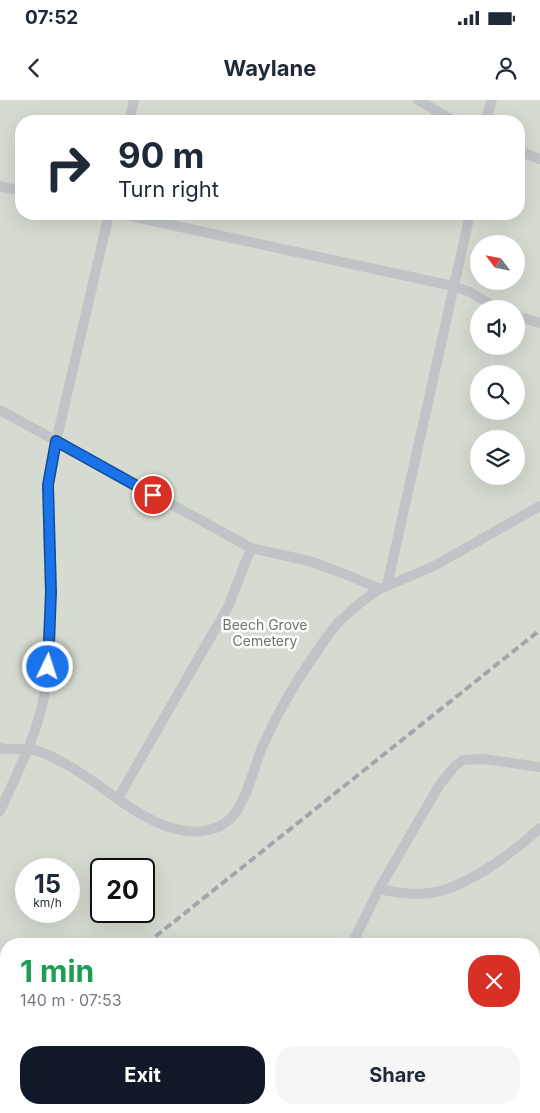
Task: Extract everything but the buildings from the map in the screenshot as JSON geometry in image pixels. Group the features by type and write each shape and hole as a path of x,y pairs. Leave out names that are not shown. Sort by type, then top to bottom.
{"lane":[{"path":"130,115 134,100"},
{"path":"418,100 444,115"},
{"path":"487,115 492,100"},
{"path":"525,153 540,159"},
{"path":"0,186 15,190"},
{"path":"0,811 28,749 44,699 48,667 51,592 48,485 56,441 108,220"},
{"path":"149,220 454,286 484,300"},
{"path":"384,588 469,220"},
{"path":"525,319 540,323"},
{"path":"0,410 251,548 309,562 384,588"},
{"path":"0,748 8,750 28,749 61,761 118,798 170,828 188,832 212,829 229,820 234,815 245,794 263,746 283,702 329,633 341,620 362,601 384,588 434,566 540,506"},
{"path":"118,798 228,607 251,548"},
{"path":"355,938 380,889 440,784 454,766 463,760 483,760 540,767"},
{"path":"380,889 403,894 427,893 460,883 498,861 540,828"}],"green space":[{"name":"Beech Grove Cemetery","path":"0,100 540,100 540,938 0,938"}],"railway":[{"path":"154,938 540,630"}],"route":[{"path":"48,667 51,592 48,485 56,441 153,495"}]}
